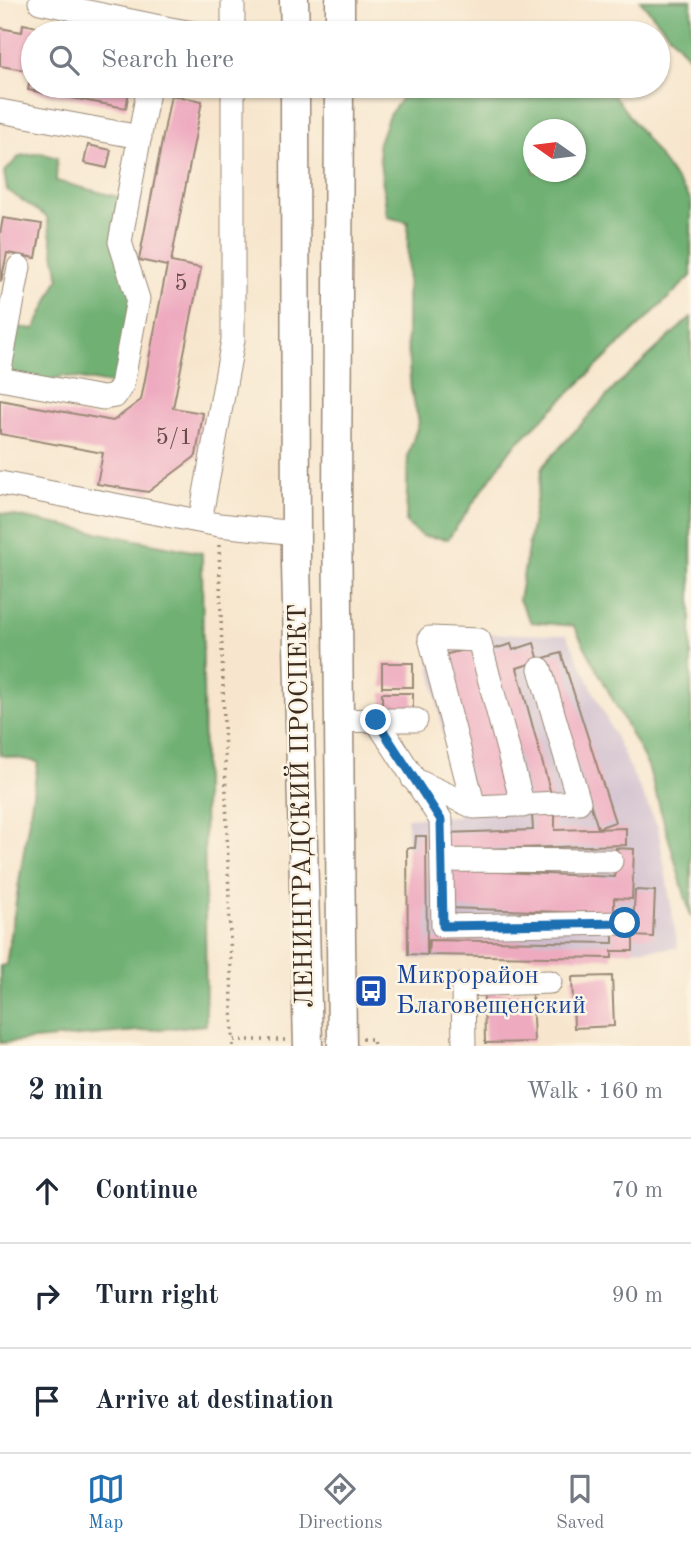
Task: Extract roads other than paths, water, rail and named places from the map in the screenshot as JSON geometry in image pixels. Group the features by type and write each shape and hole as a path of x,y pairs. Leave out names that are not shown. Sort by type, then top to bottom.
{"main road":[{"path":"294,0 295,21"},
{"path":"340,0 340,21"},
{"name":"ЛЕНИНГРАДСКИЙ ПРОСПЕКТ","path":"295,98 296,565 308,1046"},
{"name":"ЛЕНИНГРАДСКИЙ ПРОСПЕКТ","path":"340,98 337,564 342,1046"},
{"name":"ЛЕНИНГРАДСКИЙ ПРОСПЕКТ","path":"296,565 337,564"}],"street":[{"path":"233,0 233,21"},
{"path":"40,2 121,21"},
{"path":"0,379 103,398 115,396 122,385 138,299 120,242 147,98"},
{"path":"209,523 233,340 233,98"},
{"path":"0,111 140,137"},
{"path":"0,369 19,267"},
{"path":"0,483 209,523 296,533"},
{"path":"474,807 430,638 480,640 523,806"},
{"path":"413,779 474,807 579,802 540,669"},
{"path":"339,720 416,720"},
{"path":"376,720 441,820 443,926 625,923"},
{"path":"442,860 611,861"},
{"path":"464,1046 463,985 550,982"}],"place":[{"name":"Микрорайон Благовещенский","path":"371,991"}]}
